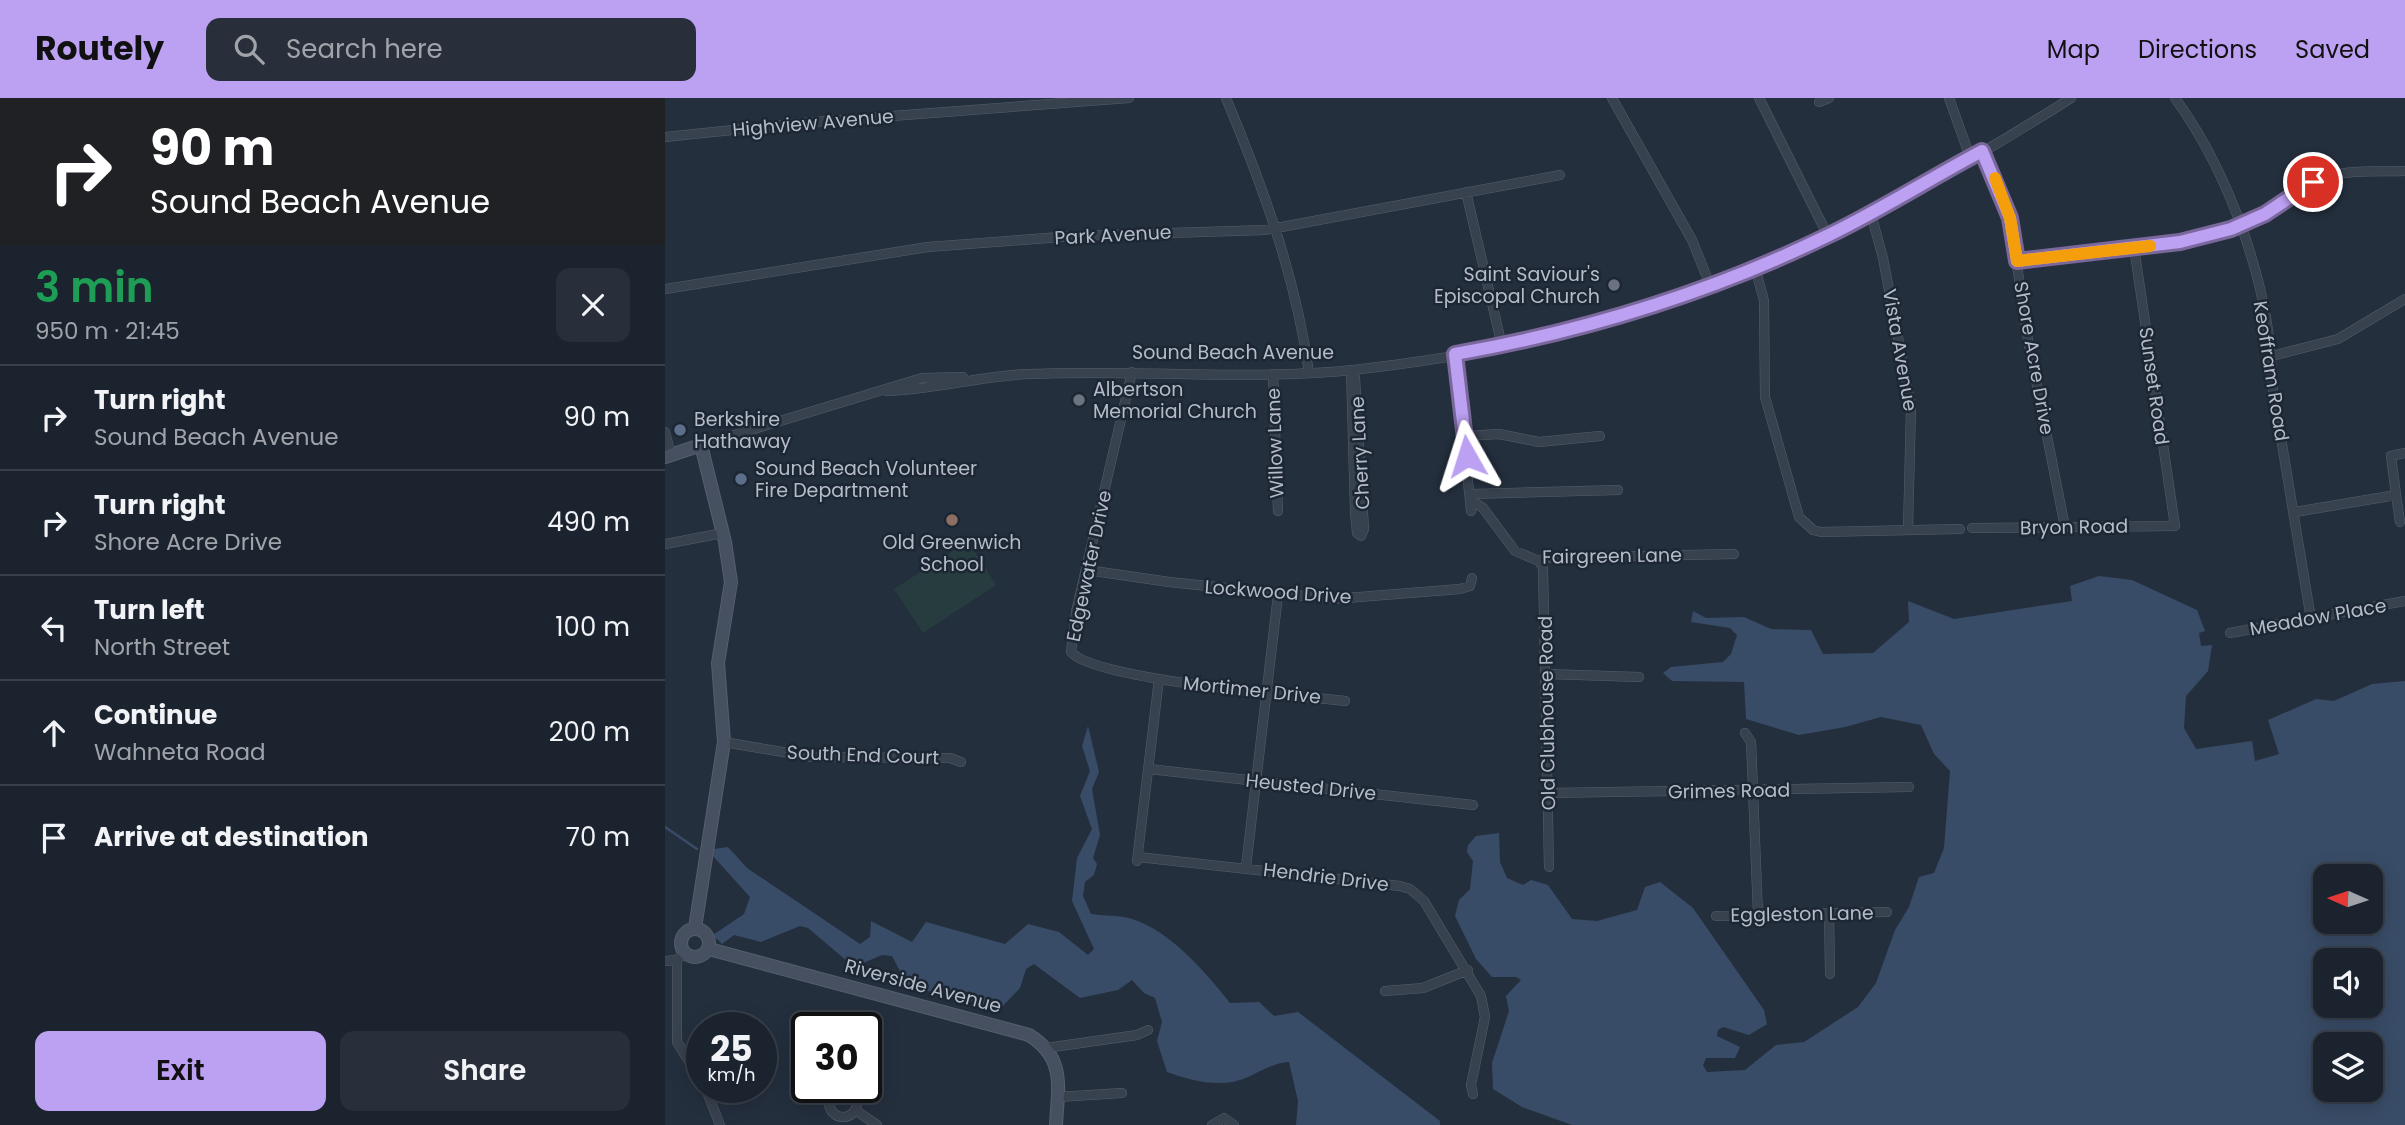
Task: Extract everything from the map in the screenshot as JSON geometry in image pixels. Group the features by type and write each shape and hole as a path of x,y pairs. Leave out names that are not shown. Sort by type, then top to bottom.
{"street":[{"name":"Highview Avenue","path":"665,137 800,123 1129,98"},
{"path":"1226,98 1276,228 1300,317 1309,373"},
{"path":"1612,98 1692,240 1710,285"},
{"path":"1759,98 1828,236"},
{"path":"1819,102 1829,98"},
{"path":"1949,98 1970,157"},
{"name":"Sound Beach Avenue","path":"917,386 928,377 1132,372 1309,373 1351,370 1502,346 1647,309 1828,236 1982,151 2071,98"},
{"name":"Keoffram Road","path":"2175,98 2207,150 2242,222 2272,356 2272,384 2311,619"},
{"name":"Shore Acre Drive","path":"1982,151 2010,218 2020,297 2065,527"},
{"path":"2017,261 2180,242 2231,229 2265,214 2324,177 2363,171 2405,171"},
{"name":"Park Avenue","path":"665,289 928,247 1074,236 1276,228 1560,174"},
{"path":"1466,192 1502,346"},
{"name":"Vista Avenue","path":"1871,214 1887,277 1911,407 1909,530"},
{"name":"Sunset Road","path":"2134,247 2175,526"},
{"path":"1755,267 1764,301 1765,397 1799,517 1813,530 1821,531 1960,528"},
{"path":"2272,356 2338,339 2405,299"},
{"path":"1455,354 1472,502 1618,490"},
{"name":"Cherry Lane","path":"1351,370 1355,378 1364,529 1361,536 1357,533 1355,512 1349,379 1351,370"},
{"name":"Edgewater Drive","path":"1132,372 1071,638 1071,652 1090,663 1159,679"},
{"name":"Willow Lane","path":"1273,374 1278,511"},
{"path":"928,377 933,381 932,387"},
{"name":"Sound Beach Avenue","path":"668,456 886,391 917,386 932,387 969,378"},
{"path":"665,432 668,456"},
{"path":"1465,436 1499,434 1539,442 1599,436"},
{"path":"695,928 724,742 718,663 731,582 723,533 701,445"},
{"path":"2400,522 2391,456 2405,453"},
{"path":"2295,512 2396,495"},
{"name":"Fairgreen Lane","path":"1472,502 1483,509 1515,551 1539,561 1546,558 1734,554"},
{"name":"Bryon Road","path":"1972,528 2175,526"},
{"path":"665,544 723,533"},
{"name":"Old Clubhouse Road","path":"1539,561 1543,568 1547,674 1549,867"},
{"name":"Lockwood Drive","path":"1087,570 1278,595 1351,599 1471,582"},
{"path":"1246,867 1278,595"},
{"name":"Meadow Place","path":"2230,633 2405,601"},
{"path":"1547,674 1639,677"},
{"path":"1149,769 1159,679"},
{"name":"Mortimer Drive","path":"1159,679 1345,701"},
{"path":"1745,733 1751,743 1758,915"},
{"name":"South End Court","path":"724,742 798,756 950,758 961,762"},
{"name":"Heusted Drive","path":"1149,769 1473,805"},
{"name":"Hendrie Drive","path":"1149,769 1137,860 1246,867 1410,889 1424,901 1482,996 1485,1017 1471,1085 1473,1094"},
{"name":"Grimes Road","path":"1549,793 1909,788"},
{"name":"Eggleston Lane","path":"1716,915 1887,912"},
{"path":"1829,913 1830,974"},
{"path":"665,961 680,956 695,958 703,955 709,949 707,935 695,928 688,930 681,939 680,956 677,1042 686,1056"},
{"name":"Riverside Avenue","path":"709,949 1013,1030 1029,1035 1046,1048"},
{"path":"1385,991 1423,988 1468,970"},
{"path":"1056,1125 1056,1065 1046,1048 1137,1035 1148,1030"},
{"path":"1058,1097 1122,1093"},
{"path":"711,1103 720,1125"},
{"path":"855,1110 877,1125"},
{"path":"1212,1125 1224,1118 1234,1125"}],"green space":[{"path":"968,541 996,585 923,633 894,589"}],"water":[{"path":"2099,576 2132,580 2197,610 2205,631 2199,633 2201,646 2212,645 2208,671 2186,696 2184,728 2196,749 2252,741 2255,761 2279,754 2268,720 2316,699 2334,701 2372,684 2405,681 2405,1125 1572,1125 1522,1107 1493,1089 1492,1063 1509,1011 1506,996 1521,980 1516,977 1492,977 1476,959 1455,916 1459,900 1470,889 1473,861 1467,852 1468,845 1476,836 1499,833 1500,862 1507,878 1523,885 1531,880 1548,885 1572,919 1597,921 1637,910 1645,887 1660,882 1693,908 1764,1010 1767,1024 1749,1035 1723,1027 1718,1030 1717,1036 1740,1047 1735,1058 1706,1058 1703,1065 1707,1072 1745,1070 1776,1045 1804,1042 1858,1007 1876,983 1895,930 1909,907 1919,877 1934,873 1944,848 1950,771 1934,754 1921,725 1881,717 1799,735 1746,719 1744,682 1672,681 1663,673 1671,667 1723,662 1731,654 1737,635 1730,628 1691,622 1693,611 1706,618 1744,617 1771,629 1811,630 1823,654 1873,653 1909,622 1908,601 1954,619 2072,601 2070,586"},
{"path":"1088,726 1099,772 1092,789 1100,835 1093,858 1097,864 1094,875 1085,882 1083,896 1091,914 1124,917 1154,929 1183,951 1230,1003 1259,1002 1274,1016 1298,1012 1440,1121 1440,1125 1296,1125 1298,1101 1289,1062 1228,1083 1197,1081 1167,1072 1157,1041 1162,1022 1155,998 1144,993 1132,980 1118,990 1080,998 1034,964 1026,969 1020,988 1000,1009 908,986 892,956 882,955 854,967 808,928 800,926 761,942 734,935 722,944 713,935 744,914 750,897 713,856 714,849 728,847 747,868 860,944 870,937 871,921 912,942 926,922 1005,944 1028,924 1059,932 1088,955 1094,949 1072,901 1077,858 1092,829 1080,796 1090,771 1082,746"}],"waterway":[{"path":"665,827 697,849"}],"slow traffic":[{"path":"1995,178 2010,218 2017,261 2150,246"}],"place":[{"name":"Saint Saviour's Episcopal Church","path":"1614,285"},
{"name":"Albertson Memorial Church","path":"1079,400"},
{"name":"Berkshire Hathaway","path":"680,430"},
{"name":"Sound Beach Volunteer Fire Department","path":"741,479"},
{"name":"Old Greenwich School","path":"952,520"}],"route":[{"path":"1467,456 1455,354 1559,334 1647,309 1828,236 1982,151 2010,218 2017,261 2180,242 2231,229 2265,214 2313,182"}]}
